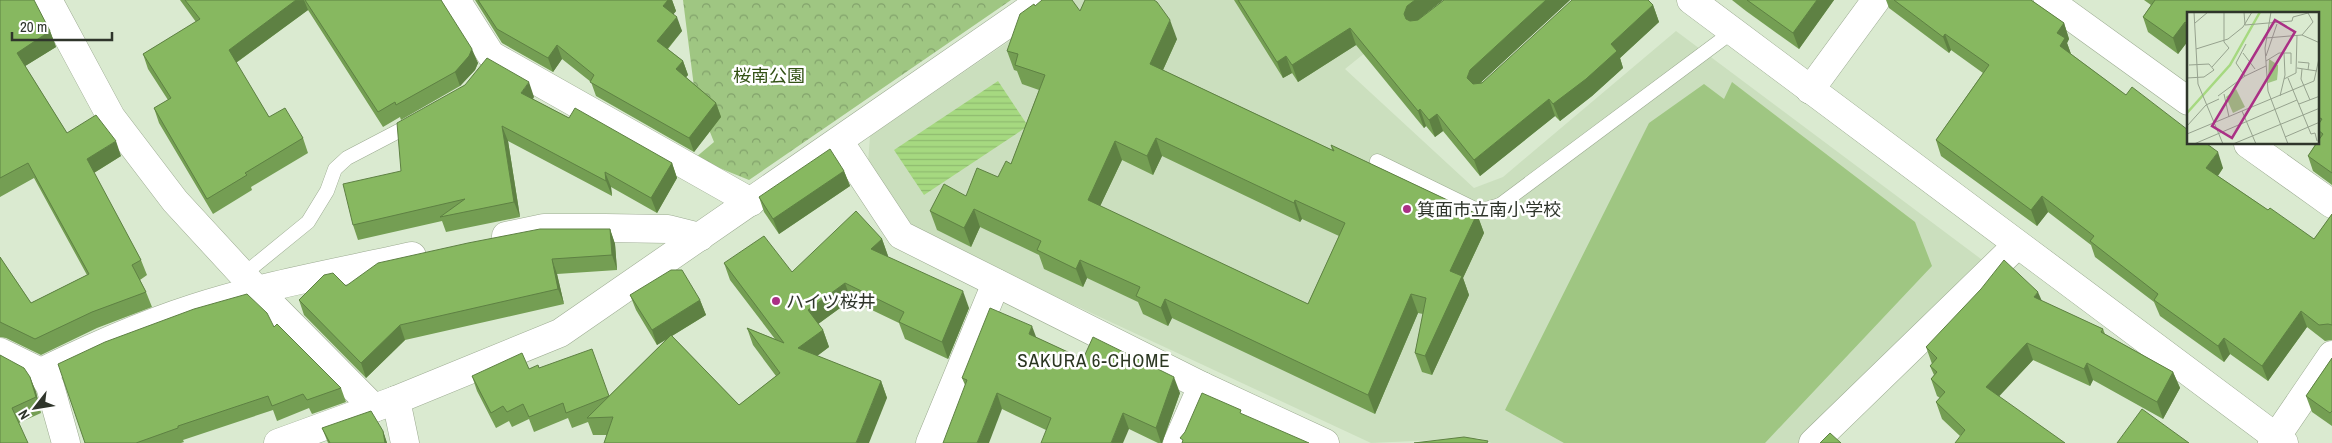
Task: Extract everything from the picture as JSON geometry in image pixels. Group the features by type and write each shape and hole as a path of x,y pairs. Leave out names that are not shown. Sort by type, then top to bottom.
{"street":[{"path":"48,0 111,117 175,201 250,283 385,404 405,443"},
{"path":"456,0 488,62 751,202"},
{"path":"278,443 385,404 560,333 1042,0"},
{"path":"1690,0 2277,441 2332,355"},
{"path":"1810,90 1876,0"},
{"path":"2048,0 2187,100"},
{"path":"839,142 901,236 1202,386 1325,443"},
{"path":"2249,145 2332,204"},
{"path":"479,241 544,228 668,229 700,237"},
{"path":"1813,443 2017,244"},
{"path":"41,372 122,335 194,308 250,283 441,250"},
{"path":"930,443 996,283"},
{"path":"0,352 41,372 50,386 66,443"},
{"path":"1177,443 1202,386"}],"lane":[{"path":"1377,161 1479,211 1500,205 1732,32"},
{"path":"250,283 308,222 327,191 335,169 346,158 423,118"}],"shaded area":[{"name":"箕面市立南小学校","path":"1070,0 1377,0 1397,27 1345,69 1474,188 1503,177 1676,31 1985,262 1804,443 1491,443 1479,438 1371,443 913,230 868,163 870,136"},
{"path":"998,81 1028,126 924,195 894,150"}],"green space":[{"name":"桜南公園","path":"683,0 1011,0 749,180 695,158 714,142 695,95"},
{"path":"1732,82 1915,222 1932,266 1765,443 1564,443 1505,410 1649,123 1704,84 1724,99"}],"building":[{"path":"0,0 34,0 50,31 17,53 67,133 96,115 116,141 87,159 141,260 132,265 146,292 92,312 35,339 0,322 0,257 31,303 89,274 28,163 0,178"},
{"path":"185,0 296,0 229,50 269,117 285,108 303,138 245,173 247,175 207,199 154,108 171,98 143,54 200,19"},
{"path":"305,0 441,0 472,49 469,56 455,72 396,105 395,102 378,112"},
{"path":"478,0 668,0 663,6 677,17 657,41 683,61 676,69 716,103 689,138 590,82 594,75 557,45 548,58 497,29"},
{"path":"1042,0 1072,0 1080,11 1085,0 1154,0 1170,20 1150,64 1334,151 1331,145 1477,214 1450,271 1462,276 1425,356 1415,353 1426,298 1411,294 1368,395 1165,299 1161,308 1136,296 1140,287 1080,260 1076,269 1037,250 1041,241 974,209 964,228 930,211 944,184 966,196 977,168 998,177 1006,161 1011,164 1045,75 1015,65 1018,54 1007,51 1020,14 1034,4 1035,6","holes":["1156,138 1294,203 1295,200 1345,223 1308,304 1088,200 1115,141 1147,156"]},
{"path":"1238,0 1415,0 1407,6 1404,14 1406,19 1410,21 1418,20 1444,0 1546,0 1470,70 1467,78 1473,84 1482,83 1572,0 1648,0 1653,5 1611,44 1617,51 1586,79 1553,104 1549,99 1474,160 1437,114 1429,120 1420,109 1418,111 1350,28 1292,65 1286,56 1277,62"},
{"path":"1747,0 1817,0 1793,33"},
{"path":"1894,0 2031,0 2064,23 2057,33 2065,38 2060,46 2126,95 2132,87 2187,129 2187,145 2208,145 2218,152 2206,168 2268,210 2270,208 2314,239 2332,214 2332,325 2319,325 2301,311 2262,366 2224,338 2218,346 2154,300 2158,294 2090,241 2094,236 2042,196 2031,210 1936,140 1989,65 1945,34 1943,37"},
{"path":"2155,0 2332,0 2332,173 2308,156 2315,145 2320,145 2320,138 2323,134 2320,132 2320,122 2322,119 2320,118 2320,12 2187,12 2187,23 2185,22 2173,38 2143,17"},
{"path":"487,58 529,82 521,93 569,118 575,108 672,163 651,198 605,172 606,181 502,126 514,202 440,217 465,199 353,225 343,184 401,171 397,123 465,85"},
{"path":"830,149 844,171 773,219 759,197"},
{"path":"856,211 882,239 871,249 963,291 942,342 899,322 904,312 845,283 808,310 823,330 798,348 881,381 856,443 604,443 613,417 587,418 671,335 739,405 780,373 747,328 784,343 724,263 764,236 792,272"},
{"path":"540,229 610,229 612,255 552,259 558,289 400,325 361,363 299,300 324,275 333,273 346,286 378,263"},
{"path":"2004,260 2038,292 2034,297 2103,329 2101,332 2173,372 2157,402 2087,363 2084,369 2027,343 1986,387 2065,443 1955,443 1965,430 1936,402 1945,392 1931,379 1937,372 1930,366 1937,358 1926,347 1981,289"},
{"path":"671,270 682,270 700,300 652,330 630,295"},
{"path":"247,294 267,313 274,327 277,324 341,388 307,400 303,394 272,406 268,396 178,426 178,428 136,443 85,443 58,364 105,342 194,309"},
{"path":"990,308 1032,326 1029,334 1083,359 1093,337 1174,377 1156,428 1123,413 1111,443 1041,443 1051,418 997,393 977,443 943,443 967,380 962,378"},
{"path":"592,349 609,396 566,413 563,403 529,417 523,404 507,412 503,406 491,413 472,376 522,353 529,369 538,365 539,368"},
{"path":"0,355 24,368 30,377 36,397 12,408 28,443 0,443"},
{"path":"2332,358 2332,411 2330,413 2306,396"},
{"path":"1202,393 1241,410 1240,413 1309,443 1182,443 1183,440 1180,438 1185,432"},
{"path":"2142,409 2189,443 2117,443"},
{"path":"371,411 383,431 385,443 330,443 322,428"},
{"path":"1830,433 1841,443 1820,443"},
{"path":"1464,437 1488,441 1487,443 1414,443"}],"place":[{"name":"箕面市立南小学校","path":"1407,209"},
{"name":"ハイツ桜井","path":"776,301"}],"district":[{"name":"SAKURA 6-CHOME","path":"1094,360"}]}
